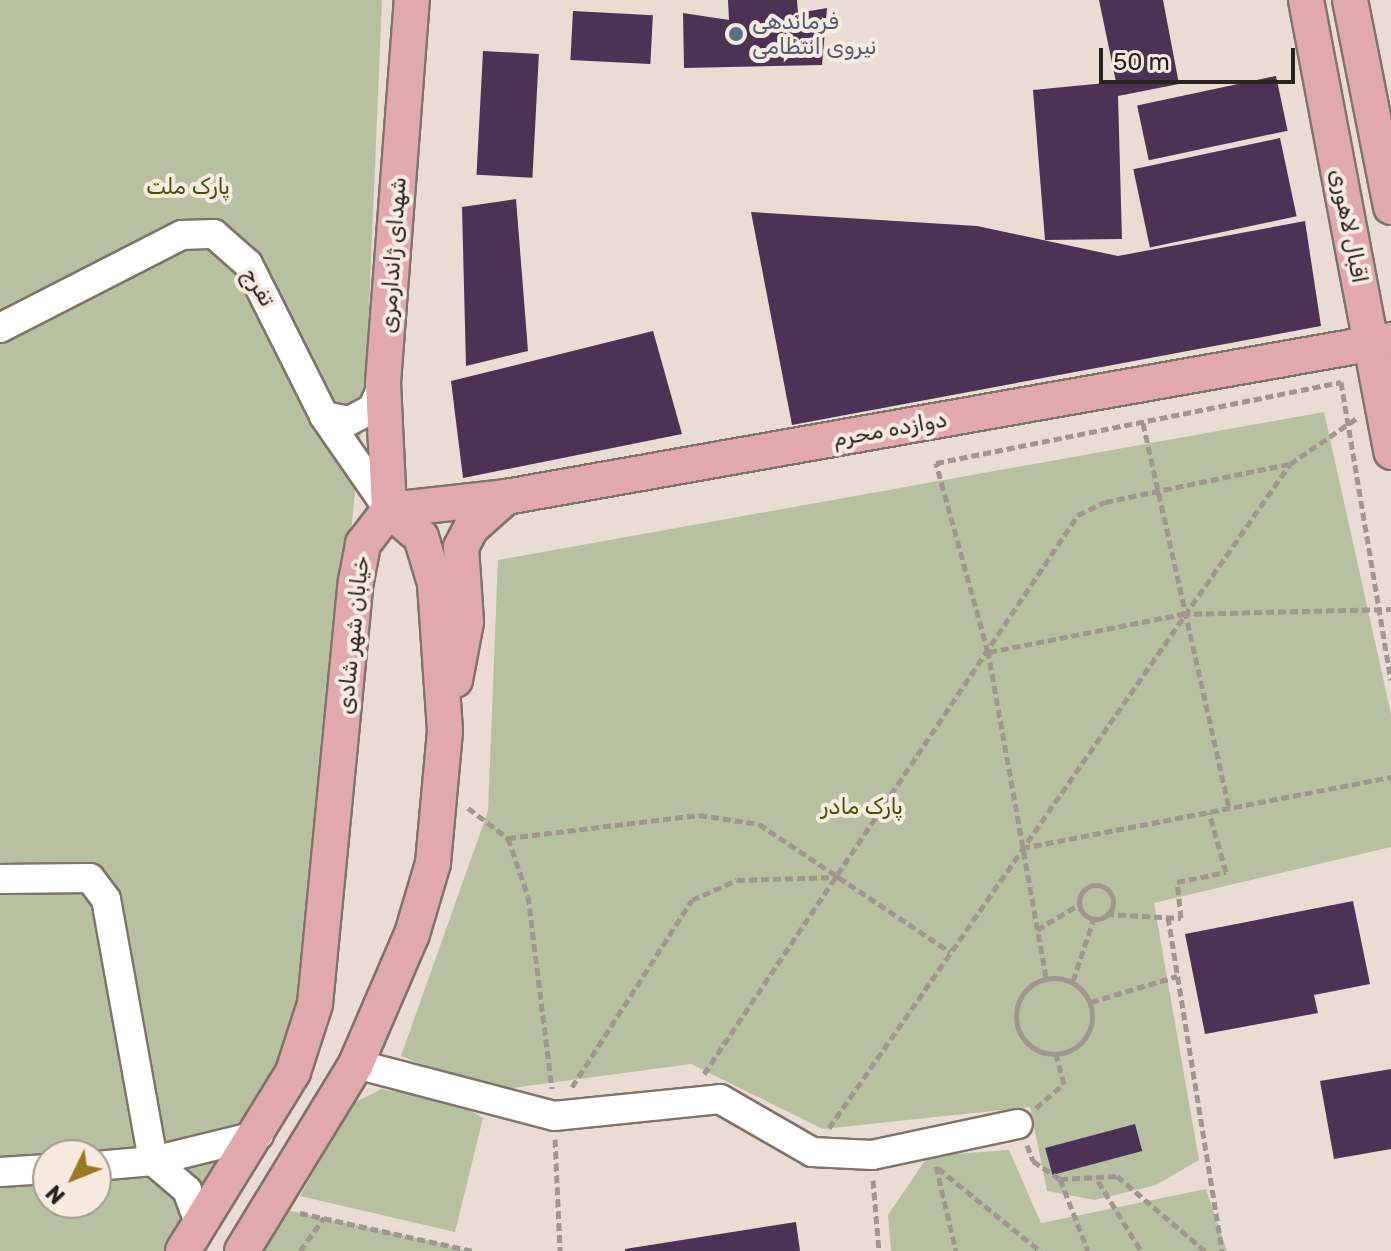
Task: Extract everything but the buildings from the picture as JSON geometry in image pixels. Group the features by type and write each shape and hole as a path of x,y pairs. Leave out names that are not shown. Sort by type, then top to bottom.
{"main road":[{"name":"شهدای ژاندارمری","path":"389,510 383,383 412,0"},
{"name":"اقبال لاهوری","path":"1306,0 1337,166 1381,342 1381,400 1391,452"},
{"name":"اقبال لاهوری","path":"1350,0 1391,207"},
{"path":"1337,166 1380,158"},
{"name":"دوازده محرم","path":"389,510 506,497 1381,342"},
{"path":"445,731 466,622 461,547 471,528 506,497"},
{"path":"242,1251 272,1207 356,1064 412,934 445,790 445,731 435,583 421,537 389,510"},
{"name":"خیابان شهر شادی","path":"192,1239 259,1135 293,1072 315,1004 356,581 363,544 389,510"},
{"path":"356,581 378,542 395,536 410,543 435,583"}],"street":[{"name":"تفرج","path":"0,328 182,235 214,234 248,264 324,416 389,510"},
{"path":"324,416 349,421 373,408 383,383"},
{"path":"0,879 90,878 106,899 153,1161 187,1190 192,1239"},
{"path":"356,1064 459,1097 554,1116 688,1097 720,1099 812,1152 933,1155 1018,1124"},
{"path":"112,1165 153,1161 259,1135"},
{"path":"0,1172 32,1170"}],"path":[{"path":"1046,977 988,652 936,463 1341,382 1344,429 1391,680"},
{"path":"688,1097 841,877 1078,515 1155,492 1290,464 1344,429 1381,400"},
{"path":"1143,423 1182,614 1229,808"},
{"path":"812,1152 1182,614 1290,464"},
{"path":"988,652 1182,614 1391,609"},
{"path":"1021,848 1391,777"},
{"path":"445,790 508,838 528,896 554,1116 560,1251"},
{"path":"1094,918 1106,914 1181,918 1177,882 1226,872 1209,812"},
{"path":"508,838 699,815 759,824 950,952"},
{"path":"554,1116 692,900 737,880 841,877"},
{"path":"1037,930 1078,905 1083,890 1097,884 1111,892 1106,914"},
{"path":"1078,905 1094,918"},
{"path":"1168,917 1222,1251"},
{"path":"1073,981 1094,918"},
{"path":"1091,1002 1177,976"},
{"path":"1046,977 1073,981 1091,1002 1092,1029 1075,1050 1056,1054 1025,1042 1015,1017 1023,992 1046,977"},
{"path":"1056,1054 1064,1084 1018,1124 1033,1161 1060,1179 1098,1181 1117,1176 1205,1251"},
{"path":"872,1155 879,1251"},
{"path":"933,1155 956,1251"},
{"path":"933,1155 1040,1251"},
{"path":"1060,1179 1088,1251"},
{"path":"1098,1181 1141,1251"},
{"path":"272,1207 473,1251"},
{"path":"300,1251 324,1218"}],"green space":[{"name":"پارک ملت","path":"0,0 382,0 366,380 324,807 290,1043 215,1185 167,1251 0,1251"},
{"name":"پارک مادر","path":"1324,412 1391,714 1391,847 1154,903 1199,1160 1156,1185 1095,1200 1047,1191 1030,1107 823,1129 691,1064 490,1091 401,1056 488,811 498,560"},
{"path":"382,1089 459,1104 483,1118 455,1232 300,1196 353,1103"},
{"path":"1009,1150 1041,1223 1206,1189 1227,1251 891,1251 888,1215 928,1156"},
{"path":"272,1207 440,1243 467,1251 242,1251"}],"place":[{"name":"فرماندهی نیروی انتظامی","path":"736,34"}]}
